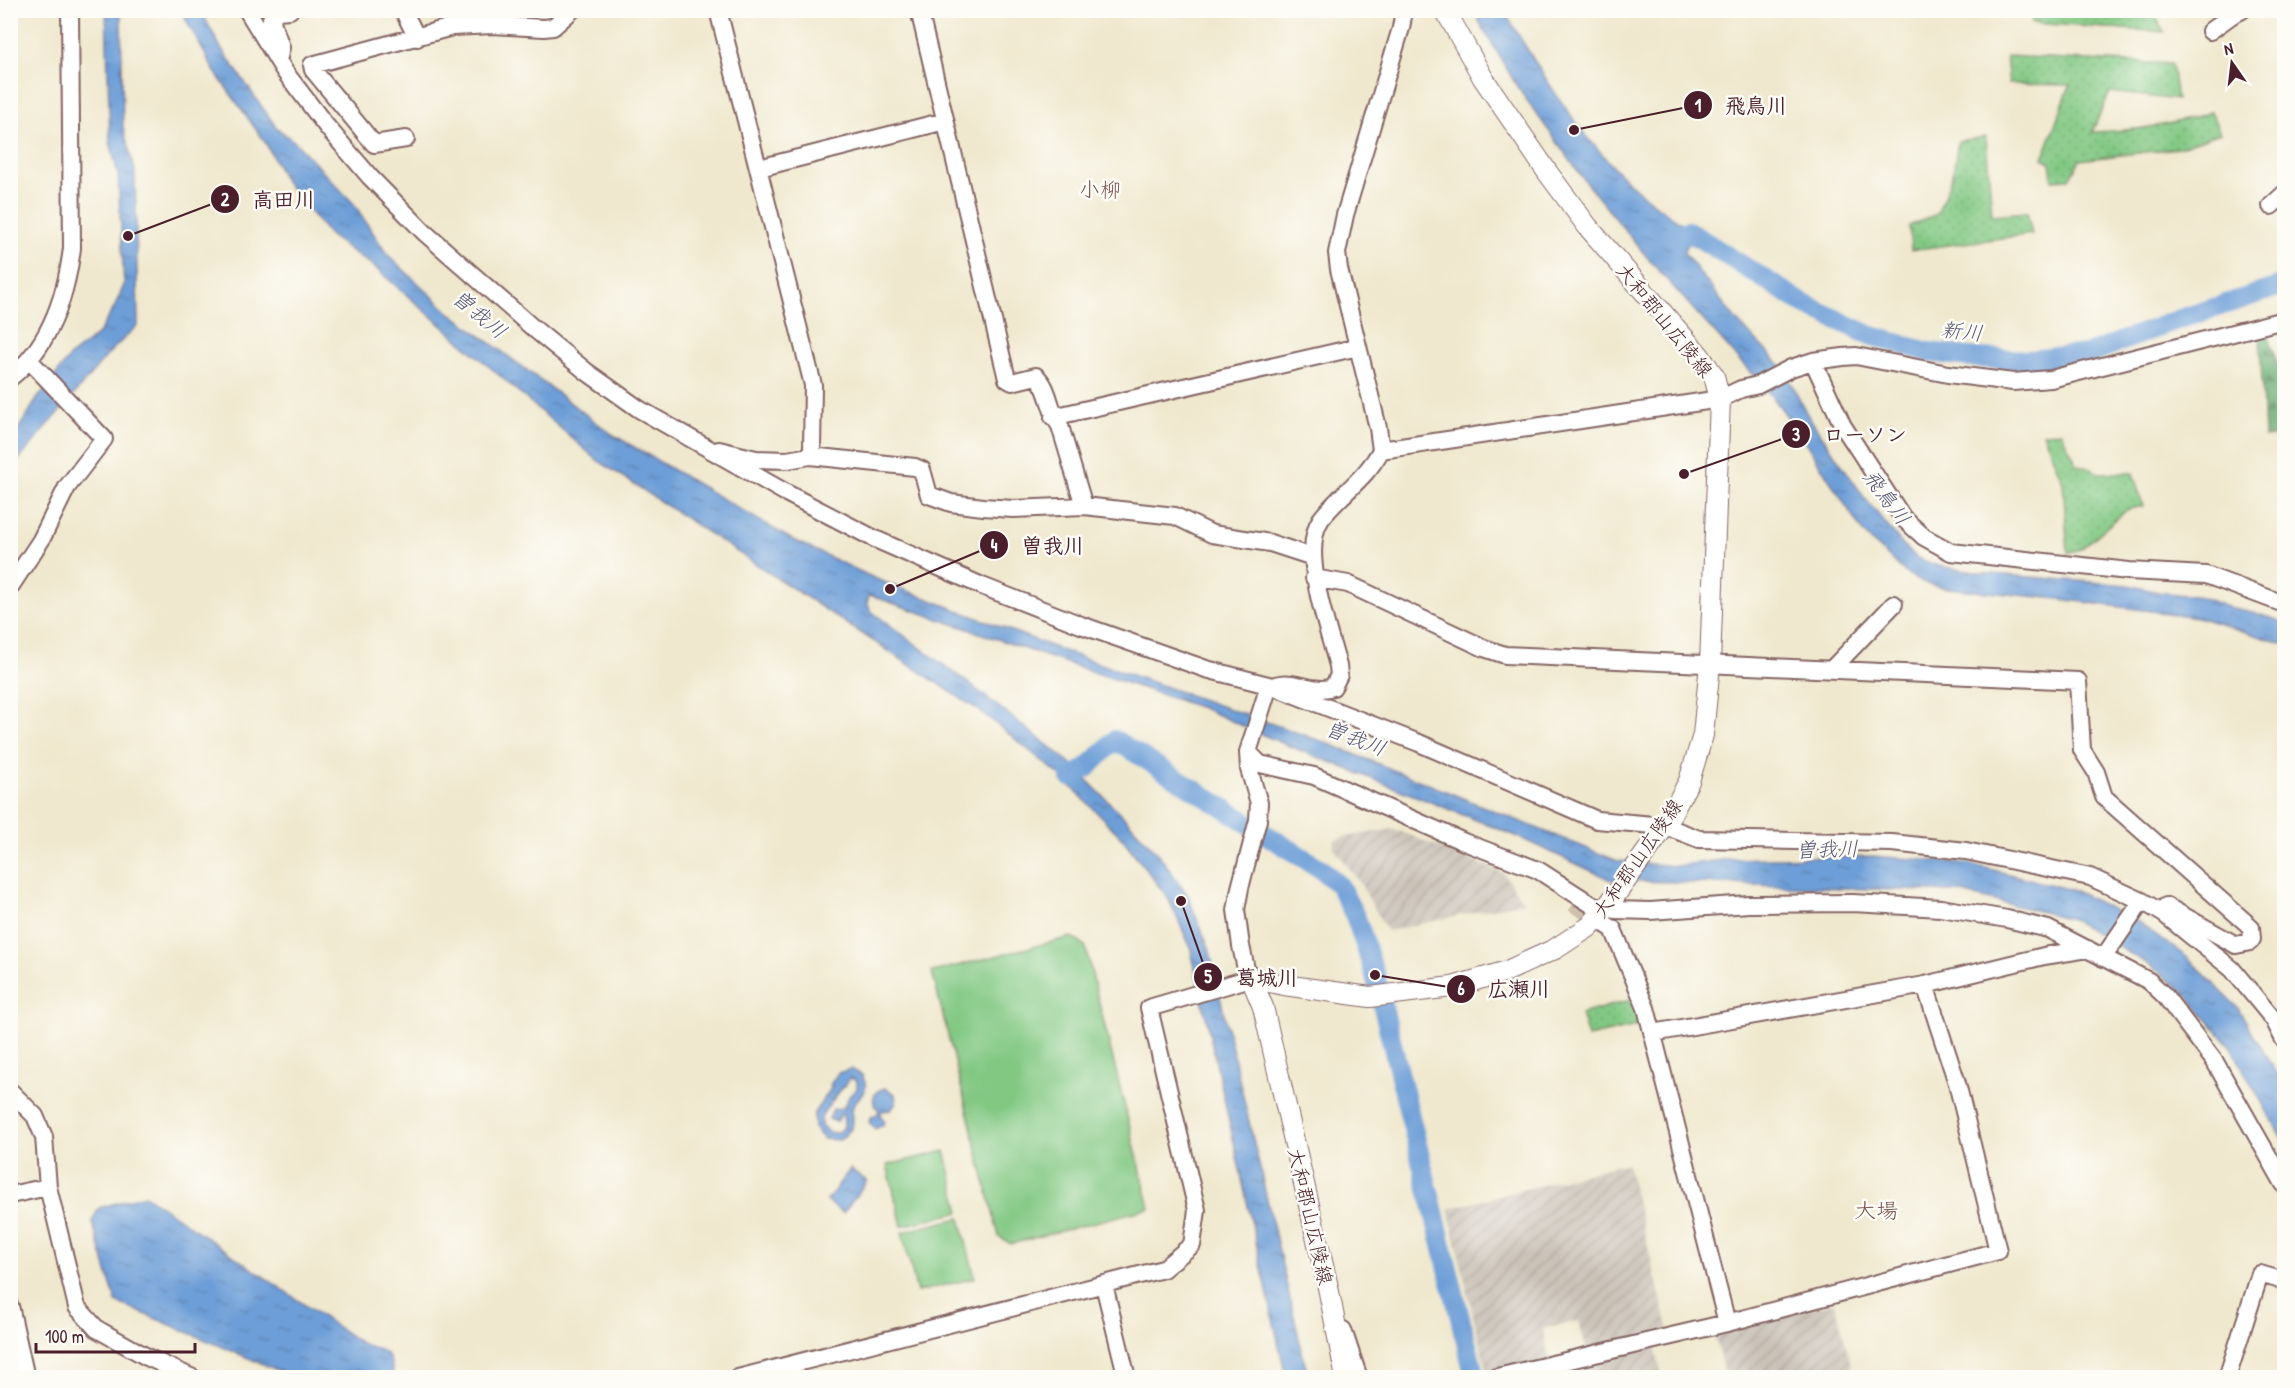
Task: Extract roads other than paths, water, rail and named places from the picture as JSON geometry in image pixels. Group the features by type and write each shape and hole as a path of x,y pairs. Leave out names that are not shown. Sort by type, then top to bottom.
{"main road":[{"name":"大和郡山広陵線","path":"1246,980 1370,997 1452,987 1507,971 1555,949 1589,927 1604,911 1661,831 1689,781 1703,735 1710,664 1720,399 1714,376 1700,356 1588,227 1548,173 1483,78 1445,10"},
{"name":"大和郡山広陵線","path":"1246,980 1263,1007 1328,1287 1346,1377"}],"street":[{"path":"10,378 32,363 56,318 68,279 72,248 70,10"},
{"path":"248,10 278,61 327,127 370,177 424,232 587,372 639,409 788,494 875,538 982,586 1081,625 1195,665 1270,688 1419,743 1598,820 1699,839 1892,843 1966,851 2090,877 2139,905 2164,914 2232,969 2274,1020 2284,1040"},
{"path":"278,61 280,47 271,19 277,12 290,10"},
{"path":"403,10 417,38"},
{"path":"406,139 374,144 313,70 312,65 452,27 553,27 572,10"},
{"path":"718,10 813,385 810,456"},
{"path":"918,10 1008,379 1012,382 1036,376 1042,382 1053,417 1060,426 1084,506"},
{"path":"1270,688 1287,682 1323,691 1334,687 1339,675 1314,578 1313,557 1320,521 1367,474 1381,450 1337,253 1345,215 1398,39 1404,10"},
{"path":"2210,31 2242,10"},
{"path":"759,168 945,122"},
{"path":"2271,206 2284,194"},
{"path":"1381,450 1720,399 1740,389 1758,385 1791,368 1813,361 1856,356 1948,374 2013,382 2051,379 2284,320"},
{"path":"1053,417 1358,347"},
{"path":"1813,361 1843,426 1903,518 1924,537 1951,552 2129,571 2206,575 2284,604"},
{"path":"10,587 41,540 67,487 104,439 32,363"},
{"path":"710,449 756,459 787,460 810,456 915,467 922,470 929,495 951,502 1013,509 1084,506 1175,516 1212,534 1270,543 1313,557"},
{"path":"1314,578 1348,584 1484,648 1505,655 2078,681 2082,750 2096,772 2104,796 2252,927 2252,939 2250,942 2236,945 2165,905 2139,905"},
{"path":"1832,669 1894,604"},
{"path":"745,1377 1163,1269 1192,1245 1197,1210 1149,1008 1246,980 1236,909 1254,843 1259,803 1249,769 1248,752 1270,688"},
{"path":"1248,752 1260,764 1314,776 1464,842 1534,868 1604,911 1650,911 1749,904 1841,903 1941,908 2007,919 2048,929 2088,949 2106,955 2149,981 2165,996 2215,1062 2284,1184"},
{"path":"1534,868 1539,883 1573,904"},
{"path":"2106,955 2139,905"},
{"path":"1604,911 1646,1008 1727,1323"},
{"path":"1653,1033 1925,985 2044,956 2088,949"},
{"path":"1493,1377 1727,1323 1998,1251 1957,1083 1925,985"},
{"path":"10,1091 35,1116 44,1137 48,1187 77,1307 97,1329 147,1357 193,1377"},
{"path":"10,1196 48,1187"},
{"path":"2227,1377 2260,1274 2284,1281"},
{"path":"1104,1285 1127,1377"},
{"path":"1328,1287 1359,1377"},
{"path":"10,1306 26,1377"}],"water":[{"path":"106,11 121,11 123,127 135,171 138,325 110,352 11,469 11,441 37,399 71,355 98,334 114,308 124,285 118,174 110,142"},
{"path":"181,11 201,11 221,48 276,127 296,143 354,204 387,254 448,311 612,434 791,539 874,578 1072,654 1327,743 1618,861 1676,866 1728,859 1872,856 1966,863 2075,891 2138,922 2188,958 2238,1008 2284,1085 2284,1142 2231,1047 2184,992 2151,966 2072,919 1957,892 1611,880 1516,836 1277,741 1202,708 869,595 867,603 871,611 1068,761 1160,856 1187,894 1209,948 1308,1377 1286,1377 1190,946 1168,898 1122,838 1061,776 980,711 597,460 373,266 330,236 286,183 265,142 215,72"},
{"path":"1473,11 1504,11 1568,111 1605,158 1648,199 1696,233 1683,251 1736,320 1784,369 1807,414 1864,497 1906,549 1919,559 1939,566 1981,573 2128,585 2159,592 2202,597 2228,607 2284,622 2284,644 2197,617 2059,599 1946,588 1927,584 1907,574 1864,534 1802,437 1775,400 1651,262 1588,185 1518,88"},
{"path":"851,1069 862,1075 866,1087 852,1110 851,1129 840,1140 824,1139 814,1128 814,1113 832,1087 830,1085 838,1073","holes":["850,1078 857,1081 857,1089 850,1095 843,1108 833,1109 829,1119 837,1122 843,1114 844,1126 837,1133 828,1132 821,1125 823,1113"]},
{"path":"885,1088 895,1094 896,1103 891,1110 882,1111 880,1115 884,1120 883,1125 875,1129 869,1122 879,1110 874,1104 874,1097 877,1092"},
{"path":"850,1169 867,1181 843,1213 827,1201"},
{"path":"145,1195 362,1344 382,1351 389,1357 393,1377 293,1377 116,1302 92,1221 99,1208"}],"waterway":[{"name":"新川","path":"1670,236 1688,231 1804,304 1869,335 1928,352 1977,358 2029,360 2088,354 2177,320 2284,285"},
{"path":"1070,777 1087,768 1115,740 1321,869 1339,885 1356,918 1375,975 1475,1378"}],"tunnel":[{"path":"1573,904 1599,920"}],"place":[{"name":"飛鳥川","path":"1574,130"},
{"name":"高田川","path":"128,236"},
{"name":"ローソン","path":"1684,474"},
{"name":"曽我川","path":"890,589"},
{"name":"葛城川","path":"1181,901"},
{"name":"広瀬川","path":"1375,975"}],"district":[{"name":"小柳","path":"1100,189"},
{"name":"大場","path":"1876,1210"}]}
